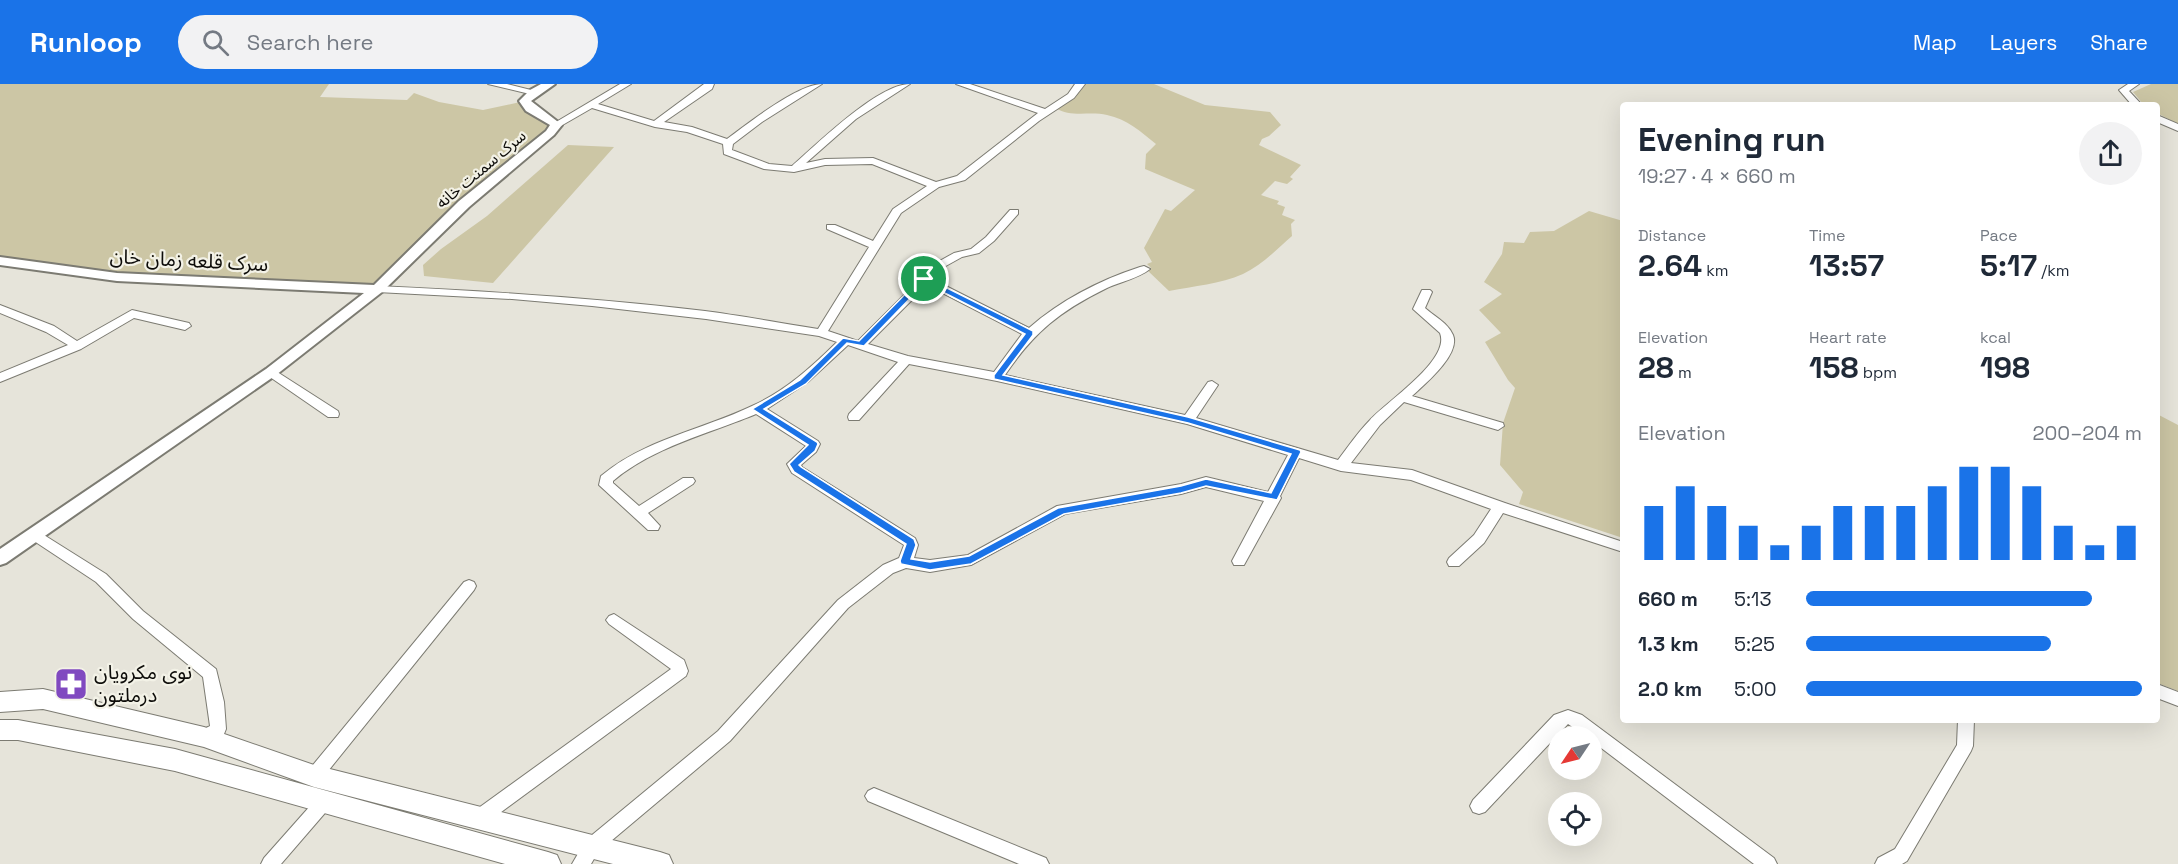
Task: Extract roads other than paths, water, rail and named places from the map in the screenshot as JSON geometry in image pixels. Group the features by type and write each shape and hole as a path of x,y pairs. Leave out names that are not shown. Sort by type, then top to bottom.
{"main road":[{"path":"0,702 43,699 204,737 314,776 479,818 586,855 660,864"},
{"path":"0,730 18,730 175,760 548,864"}],"street":[{"path":"493,84 534,92 549,84"},
{"path":"556,125 627,84"},
{"path":"655,124 709,87 709,84"},
{"path":"817,84 759,120 728,143 727,152 768,167 794,169 825,162 873,161 935,185"},
{"path":"794,169 852,117 905,84"},
{"path":"961,84 1047,113"},
{"path":"821,333 897,211 935,185 961,178 1036,119 1071,96 1080,84"},
{"path":"2134,84 2124,90 2134,102"},
{"name":"سرک سمنت خانه","path":"0,558 271,372 377,289 464,204 550,133 556,125 552,119 526,105 525,101 534,92"},
{"path":"591,105 655,124 689,129 728,143"},
{"path":"2160,119 2178,128"},
{"path":"861,344 940,265 958,255 975,251 990,239 1014,212"},
{"path":"831,227 876,246"},
{"name":"سرک قلعه زمان خان","path":"0,261 117,277 377,289"},
{"path":"997,377 1030,333 1050,316 1113,281 1144,268"},
{"path":"924,279 1030,333"},
{"path":"377,289 592,303 706,315 821,333 906,360 997,377 1188,420 1341,466 1412,475 1500,507 1620,546"},
{"path":"1341,466 1375,422 1432,372 1448,348 1449,339 1443,329 1419,309 1426,292"},
{"path":"0,309 50,329 77,346"},
{"path":"0,378 77,346 132,314 185,326"},
{"path":"653,526 606,485 606,480 611,474 650,452 757,409 803,382 846,340"},
{"path":"854,417 906,360"},
{"path":"271,372 333,414"},
{"path":"1188,420 1212,385"},
{"path":"1401,397 1498,426"},
{"path":"757,409 813,444 811,449 794,464 797,470 910,542 905,561"},
{"path":"1239,561 1274,498 1296,452"},
{"path":"639,512 688,481"},
{"path":"586,855 724,736 843,604 888,569 905,561 930,566 971,560 1062,510 1181,489 1206,482 1274,498"},
{"path":"1454,562 1479,539 1500,507"},
{"path":"36,535 101,578 138,615 210,674 216,702 218,729 204,737"},
{"path":"314,776 469,586"},
{"path":"479,818 680,671 678,665 614,620"},
{"path":"2160,692 2178,699"},
{"path":"1479,806 1560,720 1568,717 1576,720 1768,864"},
{"path":"1884,864 1900,855 1965,746 1966,723"},
{"path":"874,796 1040,864"},
{"path":"270,864 325,801"}],"place":[{"name":"نوی مکرویان درملتون","path":"71,684"}]}
